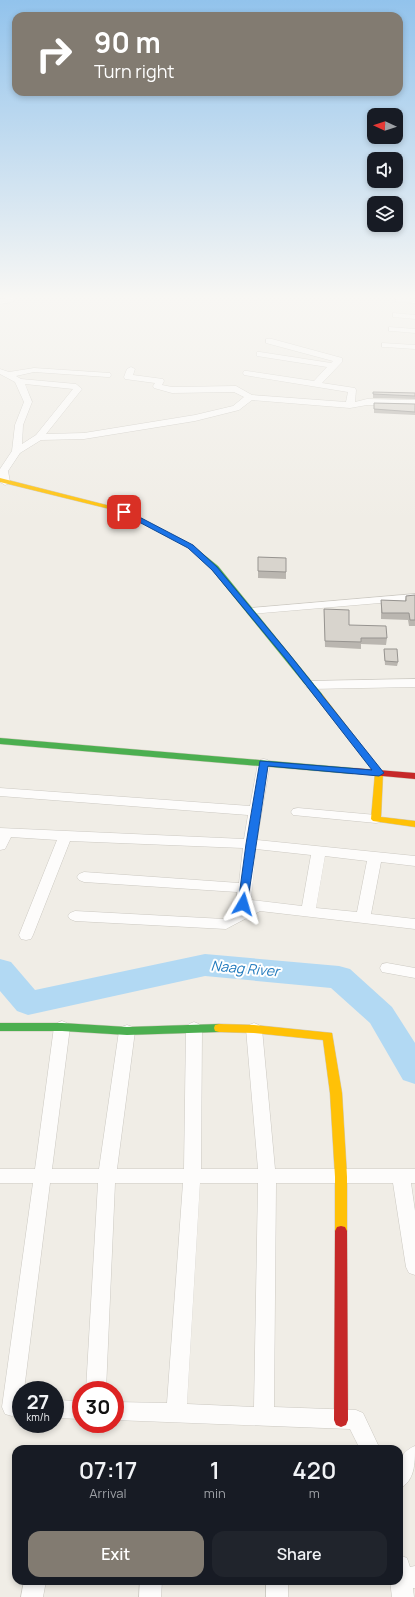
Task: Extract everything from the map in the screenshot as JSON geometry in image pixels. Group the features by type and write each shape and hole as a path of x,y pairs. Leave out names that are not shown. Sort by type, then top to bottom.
{"street":[{"path":"1,372 19,381 76,387 78,389 39,437 17,451 3,471 2,481 124,512 190,546 215,568 379,773 376,819"},
{"path":"9,375 26,372"},
{"path":"56,372 107,375"},
{"path":"130,372 128,377 160,380 157,386 172,390 236,389 250,396 350,405 367,402 415,403"},
{"path":"316,384 328,372"},
{"path":"247,373 352,390 350,405"},
{"path":"17,451 19,425 28,402 19,381"},
{"path":"39,437 84,436 195,418 236,408 250,396"},
{"path":"250,611 415,597"},
{"path":"310,685 415,683"},
{"path":"0,741 415,776"},
{"path":"264,763 250,844 243,904 415,924"},
{"path":"0,792 256,811"},
{"path":"298,812 415,824"},
{"path":"0,846 3,832 250,844 415,861"},
{"path":"26,935 65,836"},
{"path":"308,912 319,850"},
{"path":"363,919 375,856"},
{"path":"84,877 245,888"},
{"path":"75,916 226,924 257,906"},
{"path":"387,968 415,973"},
{"path":"0,1027 62,1027 127,1031 194,1028 254,1029 328,1036 336,1093 341,1177 341,1420"},
{"path":"11,1407 62,1027"},
{"path":"176,1414 192,1177 194,1028"},
{"path":"254,1029 267,1177 264,1417"},
{"path":"96,1381 107,1176 127,1031"},
{"path":"0,1176 408,1176 415,1267"},
{"path":"124,1411 356,1420 368,1445"},
{"path":"403,1473 415,1456"},
{"path":"32,1597 34,1585"},
{"path":"150,1597 151,1585"},
{"path":"277,1585 277,1597"}],"building":[{"path":"373,392 415,393 415,396 373,394"},
{"path":"374,403 415,404 415,412 374,409"},
{"path":"258,557 286,558 286,572 258,571"},
{"path":"415,595 415,620 410,620 409,613 382,613 381,600 406,601 406,596"},
{"path":"324,609 349,610 349,625 386,626 387,638 361,638 361,642 325,641"},
{"path":"384,649 397,649 398,662 385,661"}],"waterway":[{"name":"Naag River","path":"0,970 28,1003 205,965 339,977 381,1015 415,1071"}],"traffic: fast":[{"path":"155,528 190,546 215,568 319,696"},
{"path":"0,741 353,771"},
{"path":"0,1027 62,1027 127,1031 219,1028"}],"traffic: slow":[{"path":"0,480 124,511 155,528"},
{"path":"319,696 379,773 376,819 415,824"},
{"path":"219,1028 254,1029 328,1036 336,1093 341,1177 341,1231"}],"traffic: jam":[{"path":"353,771 415,776"},
{"path":"341,1231 341,1420"}],"route":[{"path":"124,512 190,546 215,568 288,657 379,773 264,763 250,844 243,904"}]}
